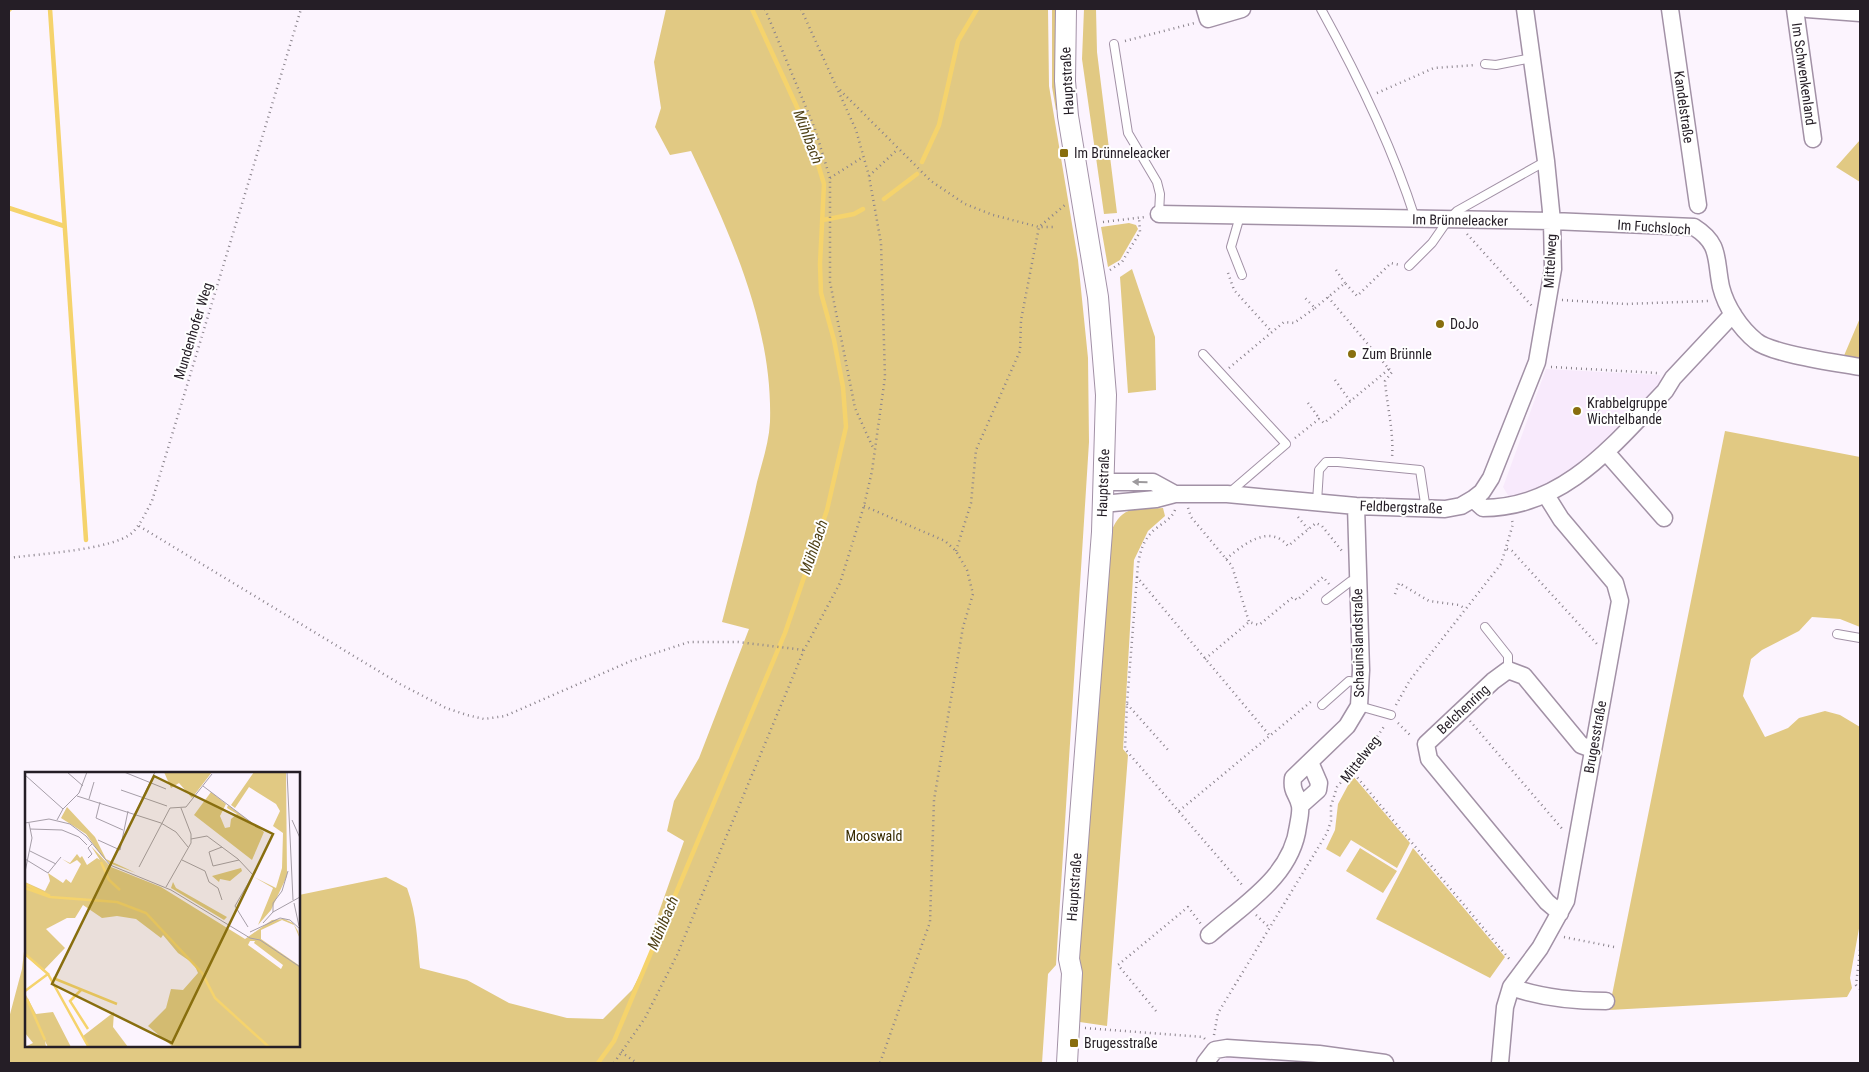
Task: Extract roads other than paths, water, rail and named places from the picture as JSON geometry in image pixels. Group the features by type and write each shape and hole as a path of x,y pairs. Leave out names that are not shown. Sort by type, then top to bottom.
{"street":[{"name":"Hauptstraße","path":"1057,1063 1072,974 1069,959 1090,694 1102,504 1106,395 1104,352 1078,182 1065,81 1066,9"},
{"path":"1207,14 1242,9"},
{"name":"Mittelweg","path":"1473,499 1482,492 1491,478 1537,362 1553,269 1552,221 1546,161 1525,9"},
{"name":"Kandelstraße","path":"1670,9 1698,205"},
{"name":"Im Schwenkenland","path":"1795,9 1813,140"},
{"path":"1807,9 1860,13"},
{"name":"Im Brünneleacker","path":"1159,214 1552,221"},
{"name":"Im Fuchsloch","path":"1552,221 1694,227 1705,234 1716,249 1729,307 1757,342 1778,350 1860,367"},
{"path":"1473,499 1483,508 1508,506 1546,495 1580,475 1606,452 1666,391 1673,378 1729,307"},
{"path":"1606,452 1664,518"},
{"name":"Feldbergstraße","path":"1103,482 1153,482 1179,494"},
{"name":"Feldbergstraße","path":"1102,504 1156,499 1179,494 1227,494 1356,506 1426,510 1461,506 1473,499"},
{"name":"Brugesstraße","path":"1500,1063 1505,1007 1510,987 1551,931 1566,901 1620,601 1615,583 1561,519 1546,495"},
{"name":"Schauinslandstraße","path":"1209,935 1252,897 1269,885 1287,860 1295,842 1300,806 1292,788 1293,778 1347,726 1359,706 1361,683 1356,506"},
{"path":"1508,670 1524,676 1581,745 1592,749"},
{"name":"Belchenring","path":"1508,670 1461,710 1426,744 1429,759 1547,902 1560,913"},
{"path":"1300,806 1318,790 1319,783 1310,762"},
{"path":"1510,987 1529,994 1566,1000 1606,1001"},
{"name":"Hauptstraße","path":"1065,1019 1067,1063"},
{"path":"1205,1063 1216,1050 1227,1048 1319,1054 1385,1063"}],"lane":[{"path":"1321,9 1366,98 1403,178 1416,219"},
{"path":"1114,44 1128,133 1157,182 1160,194 1159,214"},
{"path":"1485,64 1496,65 1532,58"},
{"path":"1409,266 1432,243 1448,220 1483,196 1546,161"},
{"path":"1240,216 1231,247 1234,260 1242,276"},
{"path":"1203,354 1286,444 1227,494"},
{"path":"1317,502 1319,470 1326,462 1420,470 1426,510"},
{"path":"1326,600 1351,581 1358,581"},
{"path":"1486,627 1508,656 1508,670"},
{"path":"1838,634 1860,638"},
{"path":"1322,705 1349,682 1361,683"},
{"path":"1359,706 1391,715"}],"waterway":[{"path":"50,9 86,540"},
{"name":"Mühlbach","path":"598,1063 614,1041 785,633 827,510 846,427 843,387 834,340 821,293 820,264 824,184 808,131 752,9"},
{"path":"922,162 939,125 958,41 977,9"},
{"path":"884,199 917,174"},
{"path":"9,208 64,226"},
{"path":"823,220 854,214 863,209"}],"place":[{"name":"Im Brünneleacker","path":"1064,153"},
{"name":"DoJo","path":"1440,324"},
{"name":"Zum Brünnle","path":"1352,354"},
{"name":"Krabbelgruppe Wichtelbande","path":"1577,411"},
{"name":"Brugesstraße","path":"1074,1043"}],"park label":[{"name":"Mooswald","path":"874,836"}]}
